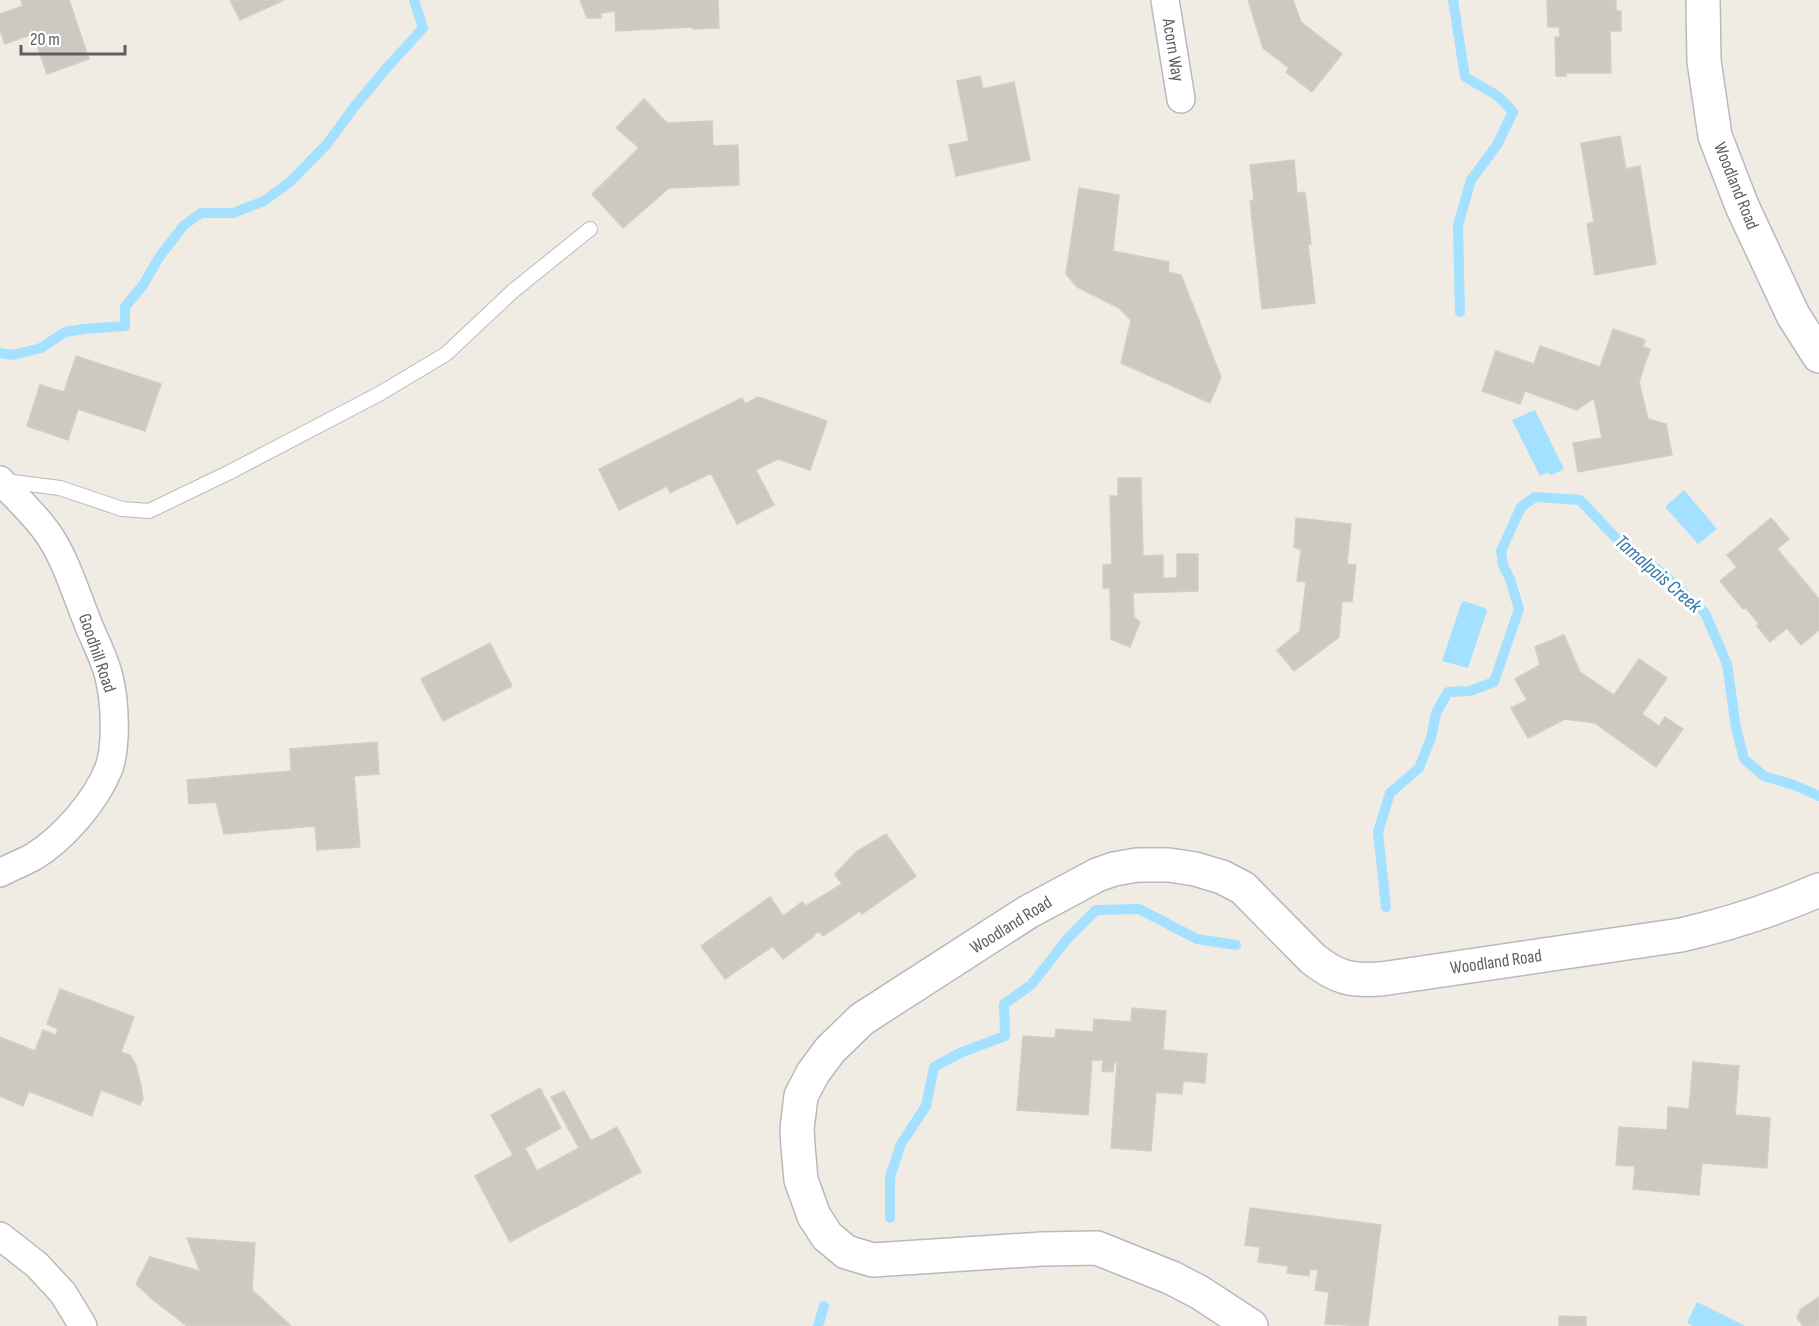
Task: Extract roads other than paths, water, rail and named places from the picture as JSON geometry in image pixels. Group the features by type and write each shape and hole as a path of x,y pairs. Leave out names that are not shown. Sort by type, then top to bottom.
{"street":[{"name":"Acorn Way","path":"1165,0 1181,99"},
{"name":"Woodland Road","path":"1703,0 1704,61 1715,136 1742,206 1793,315 1819,356"},
{"name":"Goodhill Road","path":"0,480 34,516 50,537 62,559 109,676 114,736 109,767 94,795 76,819 58,839 34,856 0,873"},
{"name":"Woodland Road","path":"1251,1326 1206,1296 1172,1278 1096,1248 1042,1249 873,1260 846,1252 827,1236 814,1216 801,1180 797,1129 801,1096 813,1072 830,1050 862,1019 1028,912 1097,876 1137,865 1169,865 1195,869 1222,877 1243,888 1313,959 1340,977 1360,981 1381,980 1681,935 1722,926 1819,890"},
{"path":"0,1236 37,1265 63,1293 83,1326"}],"lane":[{"path":"0,480 60,488 122,509 149,511 379,394 446,354 513,291 590,229"}],"water":[{"path":"1535,410 1564,469 1552,475 1547,473 1540,476 1512,420"},
{"path":"1684,490 1717,529 1698,544 1665,507"},
{"path":"1464,601 1485,608 1487,611 1468,668 1442,661"},
{"path":"1697,1302 1745,1326 1692,1326 1687,1323"}],"waterway":[{"path":"0,353 13,355 41,348 65,332 125,326 125,307 184,225 201,213 233,213 264,201 290,182 327,144 355,106 423,28 414,0"},
{"name":"Tamalpais Creek","path":"1453,0 1465,77 1498,96 1513,112 1497,145 1471,180 1458,225 1460,312"},
{"path":"1386,907 1378,832 1390,793 1419,768 1431,738 1436,713 1448,692 1470,691 1494,682 1519,609 1503,565 1501,551 1521,507 1535,497 1580,500 1613,535 1664,575 1705,613 1727,664 1736,728 1744,759 1764,776 1819,796"},
{"path":"890,1218 890,1177 901,1144 926,1106 934,1067 960,1053 1005,1036 1004,1004 1031,985 1069,937 1096,910 1139,909 1197,939 1236,945"},
{"path":"818,1326 824,1306"}]}
